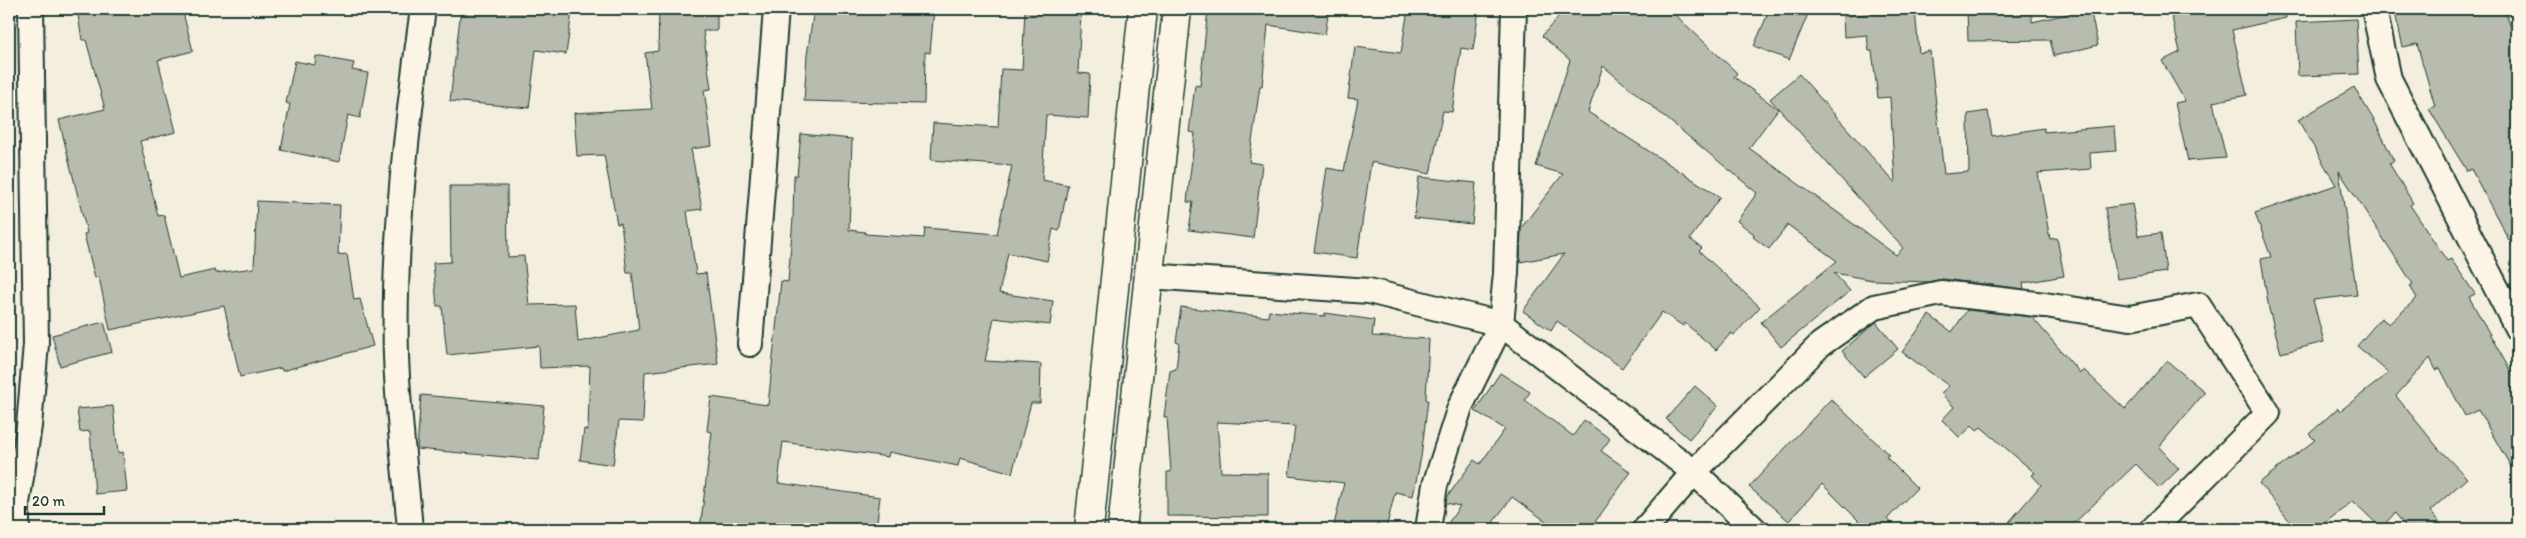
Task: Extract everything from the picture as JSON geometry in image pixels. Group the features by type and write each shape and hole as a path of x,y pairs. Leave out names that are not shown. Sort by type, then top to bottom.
{"main road":[{"path":"1089,529 1143,9"},
{"path":"1122,529 1177,9"}],"street":[{"path":"17,529 17,503 29,426 36,344 32,9"},
{"path":"410,529 396,356 400,218 413,83 423,9"},
{"path":"750,344 776,9"},
{"path":"1428,529 1435,485 1460,406 1501,324 1506,273 1514,9"},
{"path":"2374,9 2389,79 2517,328"},
{"path":"1148,276 1369,292 1501,324 1694,472 1754,529"},
{"path":"1645,529 1694,472 1821,344 1874,307 1941,294 2045,304 2130,318 2198,305 2268,412 2154,529"}],"building":[{"path":"77,9 182,9 193,51 158,60 176,132 140,141 158,216 164,215 179,278 215,270 216,273 254,268 257,201 340,205 338,255 347,254 354,300 360,299 373,346 282,371 281,368 240,377 224,306 110,330 99,277 95,278 84,234 87,233 59,120 105,109 86,40 82,40"},
{"path":"461,9 547,9 572,12 566,54 536,50 529,108 450,101"},
{"path":"659,9 717,9 717,31 703,31 711,89 704,90 712,146 691,149 702,209 687,211 696,274 706,273 718,364 645,372 643,422 619,421 613,465 580,460 584,429 588,430 590,366 540,368 539,346 447,355 442,306 437,306 433,263 451,262 450,186 507,186 508,257 524,256 529,305 575,304 578,342 639,330 632,273 627,273 621,223 617,224 604,155 577,156 574,113 652,109 645,53 658,51"},
{"path":"814,9 934,9 930,53 925,52 924,104 804,101 807,55"},
{"path":"1025,9 1081,12 1078,73 1090,74 1088,118 1046,115 1042,180 1068,185 1059,231 1053,229 1047,261 1008,253 999,293 1053,301 1050,325 994,318 985,361 1041,364 1040,403 1031,403 1012,473 960,458 958,466 889,452 888,457 783,442 778,483 880,497 876,529 700,529 712,432 707,431 711,397 768,405 781,281 788,282 794,175 797,175 801,134 852,139 849,230 865,232 865,234 924,238 925,228 997,234 1012,166 931,160 933,123 998,127 1001,69 1022,70"},
{"path":"1208,9 1329,9 1325,34 1268,25 1262,86 1260,86 1249,162 1262,164 1253,238 1189,230 1193,202 1187,202 1195,133 1189,132 1195,85 1200,86"},
{"path":"1408,9 1479,9 1473,50 1461,48 1452,112 1443,111 1430,174 1371,162 1357,258 1314,252 1327,168 1344,171 1358,99 1348,98 1355,47 1401,53"},
{"path":"1565,9 1669,9 1737,73 1734,77 1778,109 1749,148 1896,255 1903,248 1770,99 1799,74 1895,183 1890,97 1878,98 1872,51 1869,51 1867,35 1844,37 1843,16 1915,10 1919,53 1930,51 1944,174 1969,172 1968,114 1988,111 1992,136 2044,128 2044,132 2114,126 2116,151 2090,153 2091,169 2038,173 2050,239 2057,238 2064,276 2023,283 2024,289 1943,279 1928,282 1872,280 1834,273 1850,291 1781,347 1761,322 1837,261 1788,225 1769,249 1753,237 1754,234 1737,221 1757,193 1603,66 1588,112 1720,197 1690,239 1702,248 1699,251 1760,307 1734,335 1731,333 1716,350 1685,323 1683,326 1662,312 1622,368 1557,321 1551,331 1523,311 1564,254 1520,262 1521,228 1563,174 1536,166 1570,60 1542,36"},
{"path":"1770,9 1810,9 1789,60 1754,46"},
{"path":"1967,9 2032,9 2032,22 2090,9 2098,45 2054,56 2050,40 1968,41"},
{"path":"2170,9 2285,9 2286,18 2232,30 2247,95 2213,102 2226,158 2188,161 2175,103 2185,101 2162,61 2180,52"},
{"path":"2394,9 2504,9 2517,43 2517,255 2471,169 2467,171 2429,109 2435,106 2417,44 2403,47"},
{"path":"2356,19 2359,74 2298,76 2296,22"},
{"path":"316,56 354,63 352,70 368,73 360,118 348,115 339,162 281,150 290,104 286,103 295,61 315,65"},
{"path":"2354,87 2375,122 2394,161 2389,163 2413,203 2410,205 2447,261 2451,259 2475,294 2469,297 2517,383 2517,477 2478,410 2465,416 2440,368 2436,370 2430,358 2396,396 2438,448 2467,478 2430,511 2445,529 2408,529 2395,513 2381,528 2353,501 2317,529 2296,529 2259,483 2315,440 2309,434 2338,408 2340,411 2389,373 2357,346 2381,318 2389,324 2417,298 2410,286 2413,284 2339,171 2357,295 2313,300 2324,342 2281,353 2269,309 2261,259 2271,257 2255,213 2336,185 2298,120"},
{"path":"1419,177 1476,183 1472,224 1414,218"},
{"path":"2132,204 2138,236 2161,233 2166,272 2117,279 2105,208"},
{"path":"1181,307 1268,317 1269,311 1325,316 1325,313 1374,320 1372,336 1429,339 1426,399 1428,400 1421,457 1413,496 1395,492 1386,529 1333,529 1344,483 1289,476 1295,426 1217,422 1221,472 1268,473 1268,517 1167,516 1167,472 1171,472 1167,418 1164,417 1170,371 1176,369 1179,343 1176,342"},
{"path":"1967,310 2032,317 2080,373 2084,370 2125,409 2167,361 2205,392 2159,447 2179,469 2159,488 2136,464 2068,529 2003,529 2041,485 2032,475 2035,473 1981,427 1977,430 1972,425 1960,438 1942,420 1954,407 1941,393 1949,386 1902,352 1929,315 1952,332"},
{"path":"104,322 112,352 60,366 52,335"},
{"path":"1876,322 1898,349 1864,377 1842,351"},
{"path":"1500,373 1530,392 1525,400 1573,436 1584,420 1610,439 1601,451 1631,472 1590,529 1557,529 1512,497 1488,529 1444,529 1460,506 1446,503 1447,497 1474,460 1480,464 1505,429 1475,411"},
{"path":"1695,386 1718,406 1689,439 1666,419"},
{"path":"421,395 544,406 539,460 417,449"},
{"path":"1831,399 1889,455 1886,457 1917,488 1887,519 1898,529 1867,529 1822,484 1789,521 1749,487"},
{"path":"113,406 118,453 123,452 127,491 95,494 90,431 80,432 77,409"}]}
